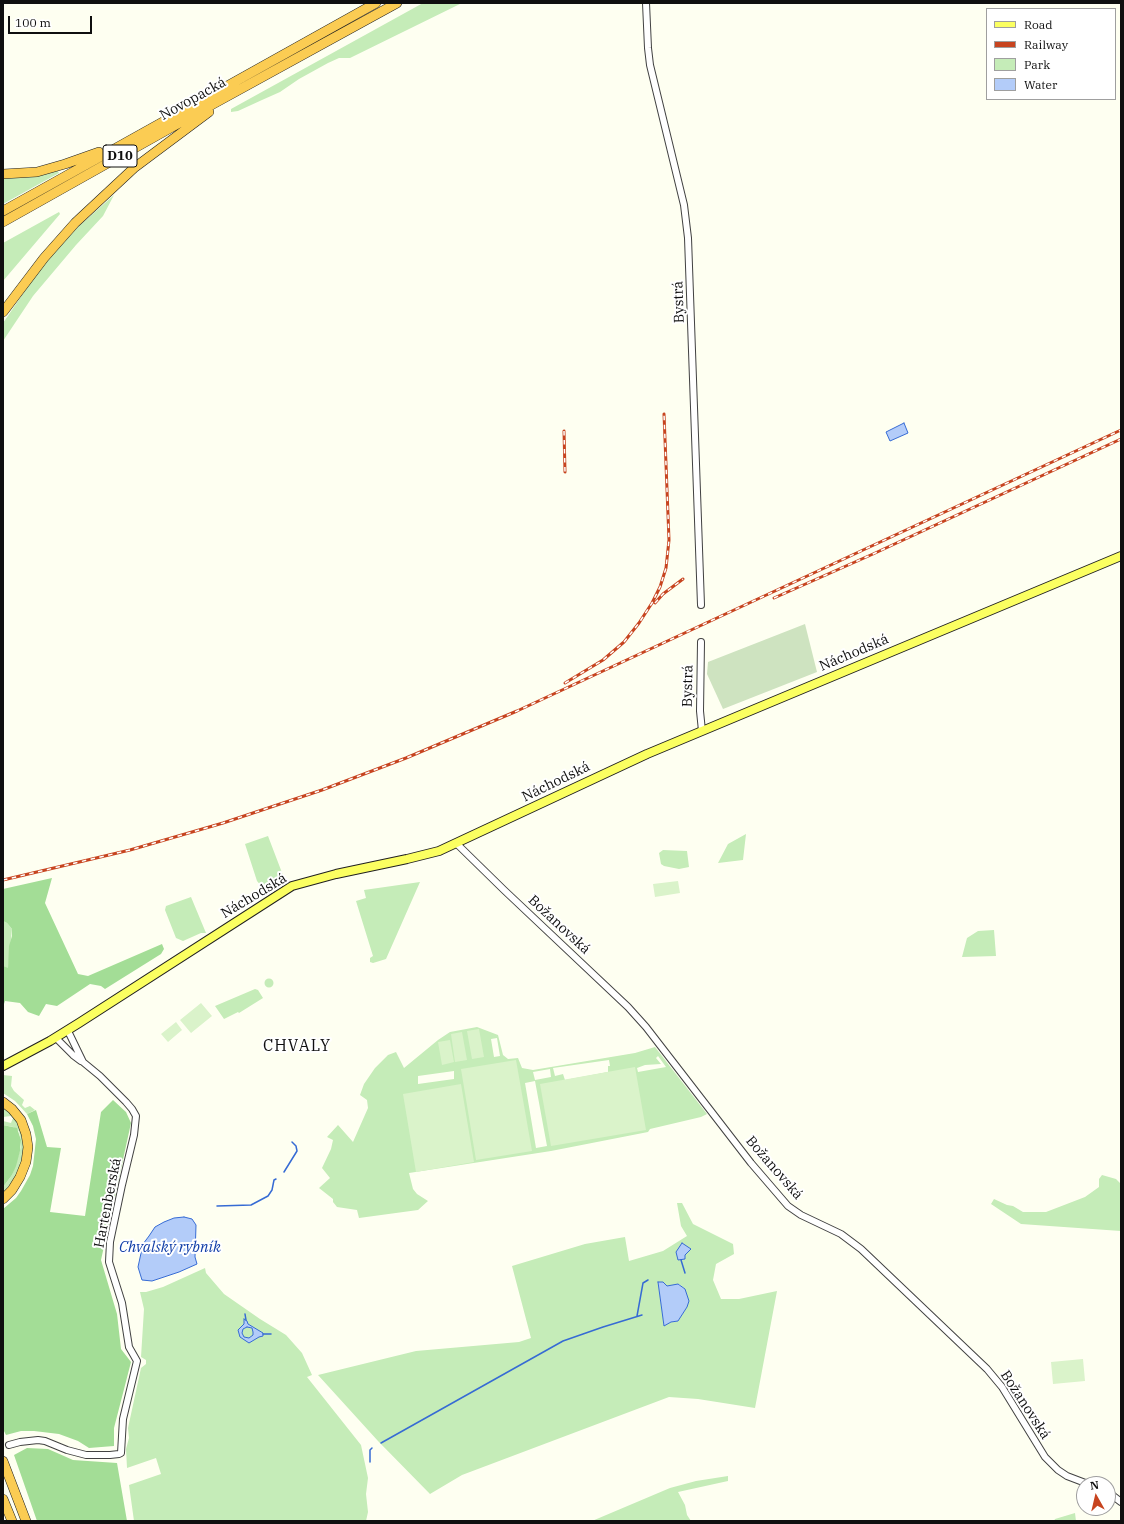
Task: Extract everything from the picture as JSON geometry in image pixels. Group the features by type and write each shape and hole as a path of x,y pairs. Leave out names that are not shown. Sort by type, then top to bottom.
{"highway":[{"name":"Novopacká","path":"3,211 376,3"},
{"name":"Novopacká","path":"3,222 397,3"},
{"path":"3,312 44,258 75,223 117,183 160,148 237,91"},
{"path":"3,174 24,173 51,168 130,140"},
{"path":"3,1102 12,1109 21,1120 28,1142 27,1156 22,1172 12,1190 3,1199"},
{"path":"3,1461 26,1521"},
{"path":"3,1499 12,1521"}],"main road":[{"name":"Náchodská","path":"3,1065 21,1057 68,1031 292,886 336,874 429,854 457,844 616,768 1121,556"}],"street":[{"name":"Bystrá","path":"646,3 650,65 684,205 688,238 701,605"},
{"name":"Bystrá","path":"700,642 700,710 702,731"},
{"name":"Božanovská","path":"457,844 628,1007 646,1026 751,1163 788,1206 801,1215 841,1234 861,1249 987,1370 1002,1387 1045,1457 1058,1470 1076,1479"},
{"name":"Hartenberská","path":"9,1445 38,1440 46,1441 67,1450 86,1455 110,1455 121,1453 123,1419 137,1361 129,1347 122,1303 109,1262 122,1184 134,1135 136,1120 134,1113 126,1102 100,1076 83,1062 68,1031"},
{"path":"56,1038 73,1055 83,1062"}],"green space":[{"path":"423,3 462,3 350,58 339,58 328,63 299,79 280,92 238,111 231,112 231,109"},
{"path":"58,171 59,173 3,204 3,178 25,177"},
{"path":"114,195 103,216 76,245 33,296 3,341 3,323 42,266 79,226"},
{"path":"59,212 60,214 3,281 3,243"},
{"path":"805,624 817,672 723,709 707,674 708,662"},
{"path":"746,834 743,860 718,863 728,844"},
{"path":"268,836 284,878 268,888 262,887 257,881 245,844"},
{"path":"663,850 687,851 689,867 679,869 664,866 661,864 659,853"},
{"path":"52,878 45,903 78,974 88,976 162,944 164,949 161,954 105,989 101,986 90,984 57,1006 46,1004 39,1016 28,1012 20,1003 5,1001 3,1007 3,966 8,968 9,946 12,936 12,929 3,921 3,889"},
{"path":"678,881 680,893 655,897 653,884"},
{"path":"420,882 386,959 373,963 370,962 370,958 373,956 356,901 366,898 364,890"},
{"path":"191,897 206,933 201,933 183,941 176,938 165,910 166,906"},
{"path":"3,921 12,929 8,969 3,966"},
{"path":"994,930 996,956 962,957 967,938 978,931"},
{"path":"267,979 271,979 273,983 271,987 267,987 265,985 265,981"},
{"path":"255,989 258,990 263,998 239,1013 238,1012 224,1019 215,1006"},
{"path":"201,1003 212,1016 191,1033 180,1020"},
{"path":"176,1022 182,1030 168,1042 161,1034"},
{"path":"477,1027 498,1035 503,1055 508,1059 518,1058 522,1068 533,1070 635,1053 655,1047 707,1114 701,1117 650,1129 648,1132 551,1151 409,1173 413,1189 417,1194 428,1201 418,1210 359,1218 357,1210 337,1207 333,1202 333,1199 319,1188 330,1178 322,1168 331,1149 333,1140 327,1137 338,1125 353,1142 368,1108 367,1100 360,1095 364,1084 375,1068 388,1055 396,1052 404,1068 450,1032","holes":["497,1038 500,1056 494,1057 491,1039","658,1056 666,1067 638,1072 637,1068 645,1065 661,1064 656,1058","609,1060 610,1066 608,1066 608,1072 565,1080 563,1074 555,1076 553,1068","550,1069 551,1077 535,1080 533,1072","454,1071 454,1079 418,1084 418,1076","535,1081 547,1146 536,1148 525,1083"]},
{"path":"479,1029 484,1057 472,1059 467,1031"},
{"path":"462,1032 467,1060 455,1062 451,1034"},
{"path":"450,1040 454,1062 442,1065 438,1042"},
{"path":"516,1060 532,1151 476,1160 461,1069"},
{"path":"635,1067 646,1130 551,1146 540,1084"},
{"path":"3,1075 12,1076 11,1086 14,1091 24,1100 22,1105 25,1108 30,1106 35,1110 27,1114 15,1101 3,1093"},
{"path":"461,1084 474,1162 416,1172 403,1094"},
{"path":"113,1100 126,1112 131,1123 101,1260 117,1314 121,1349 131,1362 114,1428 114,1446 89,1448 78,1441 59,1434 34,1431 21,1431 6,1435 3,1429 3,1209 16,1198 21,1191 33,1166 36,1139 33,1126 27,1114 36,1110 47,1147 61,1148 50,1212 85,1216 101,1112"},
{"path":"3,1106 17,1120 24,1141 22,1161 17,1175 3,1194 3,1187 12,1175 21,1147 21,1140 19,1131 13,1127 3,1125 3,1121 11,1123 13,1118 11,1116 3,1117"},
{"path":"3,1125 17,1128 21,1140 16,1166 12,1175 3,1187"},
{"path":"1102,1175 1116,1179 1121,1184 1121,1231 1021,1224 991,1204 994,1199 1013,1206 1023,1212 1046,1212 1085,1197 1099,1187 1099,1179"},
{"path":"677,1203 682,1203 693,1224 733,1244 734,1254 716,1264 713,1280 721,1299 739,1299 777,1291 755,1408 698,1399 669,1397 462,1475 430,1494 378,1441 318,1375 416,1351 519,1342 531,1338 512,1266 585,1244 625,1237 629,1261 663,1251 687,1236 681,1226","holes":["658,1282 663,1282 667,1287 679,1284 685,1289 687,1307 678,1321 664,1325"]},
{"path":"205,1268 206,1273 224,1294 286,1335 302,1353 312,1375 307,1377 361,1445 368,1478 366,1494 368,1512 366,1521 134,1521 129,1485 161,1474 156,1458 127,1468 126,1449 129,1438 128,1428 141,1368 146,1364 146,1360 141,1357 144,1309 140,1292 146,1292 163,1287"},
{"path":"1083,1359 1085,1381 1053,1384 1051,1362"},
{"path":"27,1448 48,1449 73,1460 117,1463 127,1521 37,1521 14,1455"},
{"path":"728,1476 728,1481 678,1492 691,1521 592,1521 670,1488 696,1481"},
{"path":"1075,1513 1076,1521 1054,1521 1055,1519"}],"water":[{"path":"904,423 908,433 890,441 886,432"},
{"name":"Chvalský rybník","path":"184,1217 192,1219 196,1225 195,1257 197,1264 152,1281 142,1280 138,1267 143,1244 155,1227 174,1218"},
{"path":"682,1243 691,1249 685,1255 685,1259 678,1260 676,1252"},
{"path":"658,1282 663,1282 667,1286 678,1284 685,1289 689,1301 678,1321 671,1322 664,1326"},
{"path":"244,1319 248,1324 263,1333 263,1336 249,1343 240,1337 238,1330 244,1324","holes":["247,1327 252,1328 253,1335 249,1338 244,1337 242,1333 243,1329"]}],"waterway":[{"path":"284,1172 297,1151 296,1146 292,1142"},
{"path":"217,1206 251,1205 268,1196 272,1190 274,1180 276,1179"},
{"path":"681,1260 685,1273"},
{"path":"637,1316 643,1283 648,1280"},
{"path":"245,1314 246,1320"},
{"path":"381,1443 563,1341 642,1315"},
{"path":"263,1334 271,1334"},
{"path":"370,1462 370,1450 372,1448"}],"railway":[{"path":"565,683 603,660 624,642 639,623 660,587 666,568 669,540 664,414"},
{"path":"3,880 130,850 223,823 322,790 406,758 517,711 1121,430"},
{"path":"564,431 565,472"},
{"path":"774,598 873,554 1121,439"},
{"path":"655,603 663,594 683,579"}],"district":[{"name":"CHVALY","path":"297,1046"}]}
